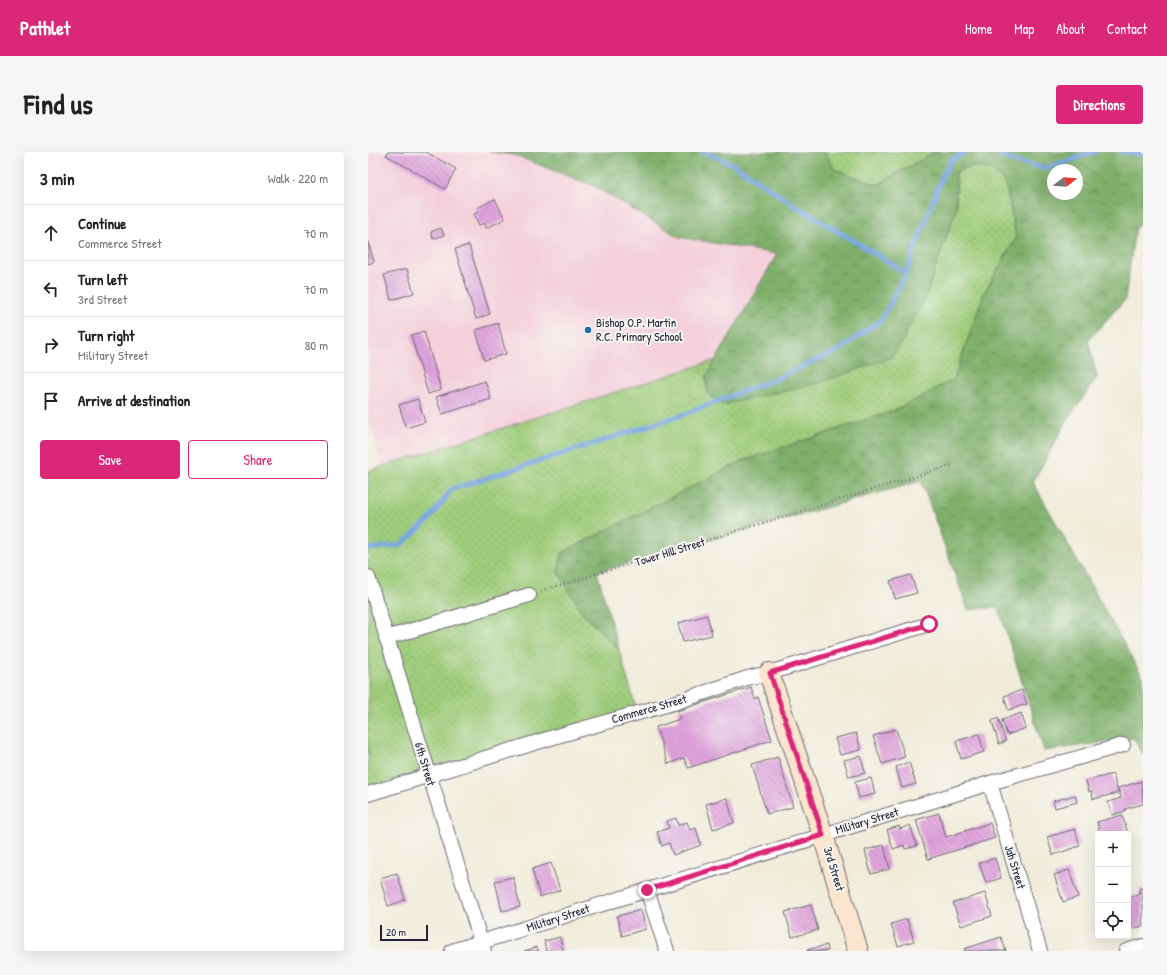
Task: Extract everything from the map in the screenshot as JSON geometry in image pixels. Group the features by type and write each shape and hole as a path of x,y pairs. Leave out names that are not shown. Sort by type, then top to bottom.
{"street":[{"name":"6th Street","path":"368,577 482,947"},
{"path":"386,638 529,595"},
{"name":"Commerce Street","path":"368,794 557,736 680,701 747,678 770,673 929,624"},
{"name":"3rd Street","path":"770,673 823,835 858,951"},
{"name":"Military Street","path":"452,951 482,947 647,890 990,783 1123,745"},
{"name":"Jah Street","path":"990,783 1040,951"},
{"path":"647,890 666,951"},
{"path":"1126,951 1143,946"}],"path":[{"name":"Tower Hill Street","path":"529,595 953,465"}],"shaded area":[{"name":"Bishop O.P. Martin R.C. Primary School","path":"368,152 785,152 899,301 382,467 368,416"}],"green space":[{"path":"489,152 825,152 834,169 877,185 935,152 1143,152 1143,222 1135,228 1125,300 1088,340 1097,377 1065,424 1033,482 1143,678 1143,754 1134,738 1044,751 998,607 968,610 921,481 597,572 619,650 582,612 558,572 562,553 742,461 896,410 954,379 984,293 1016,238 1006,184 991,170 975,166 956,171 956,210 923,303 893,357 822,382 722,405 708,393 706,377 777,254 679,237 594,186 514,155"},
{"path":"825,152 935,152 877,185 834,169"},
{"path":"975,166 990,169 1006,184 1016,238 984,293 954,379 896,410 742,461 562,553 582,612 619,650 637,711 368,787 368,471 716,360 706,377 708,393 722,405 923,303 956,210 956,171"}],"building":[{"path":"388,152 426,152 456,169 445,189 386,155"},
{"path":"495,199 505,219 486,228 484,223 479,225 474,214 479,212 477,208"},
{"path":"441,228 444,235 433,239 431,232"},
{"path":"368,241 374,262 368,264"},
{"path":"469,245 490,314 476,319 455,249"},
{"path":"407,269 414,293 391,300 384,275"},
{"path":"498,323 506,354 484,360 476,330"},
{"path":"424,331 441,390 428,394 411,335"},
{"path":"485,381 491,399 442,414 436,397"},
{"path":"418,399 425,422 406,428 399,405"},
{"path":"911,575 917,593 895,599 890,581"},
{"path":"707,615 712,635 683,642 678,623"},
{"path":"751,687 755,699 758,697 772,740 688,768 684,758 668,764 656,727 680,719 677,711"},
{"path":"1022,690 1027,704 1008,710 1004,696"},
{"path":"1021,713 1026,728 1007,735 1002,720"},
{"path":"998,718 1006,741 999,744 992,721"},
{"path":"896,729 905,757 882,764 873,736"},
{"path":"856,733 861,750 840,755 835,738"},
{"path":"979,734 984,752 961,759 956,741"},
{"path":"861,756 865,773 849,777 844,760"},
{"path":"778,757 793,807 767,814 752,765"},
{"path":"909,762 916,784 902,788 896,767"},
{"path":"1113,774 1118,793 1093,799 1092,791 1089,792 1086,781"},
{"path":"871,778 875,794 859,798 855,782"},
{"path":"1142,781 1143,804 1125,809 1125,811 1112,815 1108,802 1121,798 1118,788"},
{"path":"1075,795 1077,802 1055,808 1053,801"},
{"path":"727,798 734,823 713,829 706,804"},
{"path":"939,813 946,837 990,823 995,838 928,859 916,820"},
{"path":"1122,815 1127,831 1099,831 1097,822"},
{"path":"676,818 678,825 687,822 690,830 696,828 701,845 673,855 669,843 662,846 657,832 669,828 667,821"},
{"path":"910,825 917,846 905,849 904,845 893,849 887,830 899,826 900,829"},
{"path":"1075,829 1080,846 1053,855 1047,837"},
{"path":"884,845 890,869 871,874 865,850"},
{"path":"995,858 1001,878 986,883 979,863"},
{"path":"551,863 560,890 540,897 532,869"},
{"path":"1069,870 1078,897 1063,902 1054,875"},
{"path":"397,873 405,900 388,906 380,878"},
{"path":"513,877 520,907 502,911 495,881"},
{"path":"1143,888 1143,926 1131,929 1131,897 1140,894 1139,889"},
{"path":"985,893 992,916 961,926 953,903"},
{"path":"811,905 818,930 792,937 785,912"},
{"path":"641,910 646,929 622,936 617,916"},
{"path":"907,919 914,941 898,946 891,924"},
{"path":"560,937 563,951 546,951 544,941"},
{"path":"1001,937 1006,951 965,951 964,949"},
{"path":"827,945 828,951 807,951 807,950"},
{"path":"537,947 538,951 524,951"}],"waterway":[{"path":"703,152 733,164 797,207 905,273"},
{"path":"368,549 401,545 428,521 452,489 682,415 773,380 841,349 881,320 903,280 942,177 951,160 966,152"},
{"path":"994,152 1013,161 1045,168 1095,152"},
{"path":"1122,152 1143,154"}],"place":[{"name":"Bishop O.P. Martin R.C. Primary School","path":"588,330"}],"route":[{"path":"647,890 823,835 770,673 929,624"}]}
